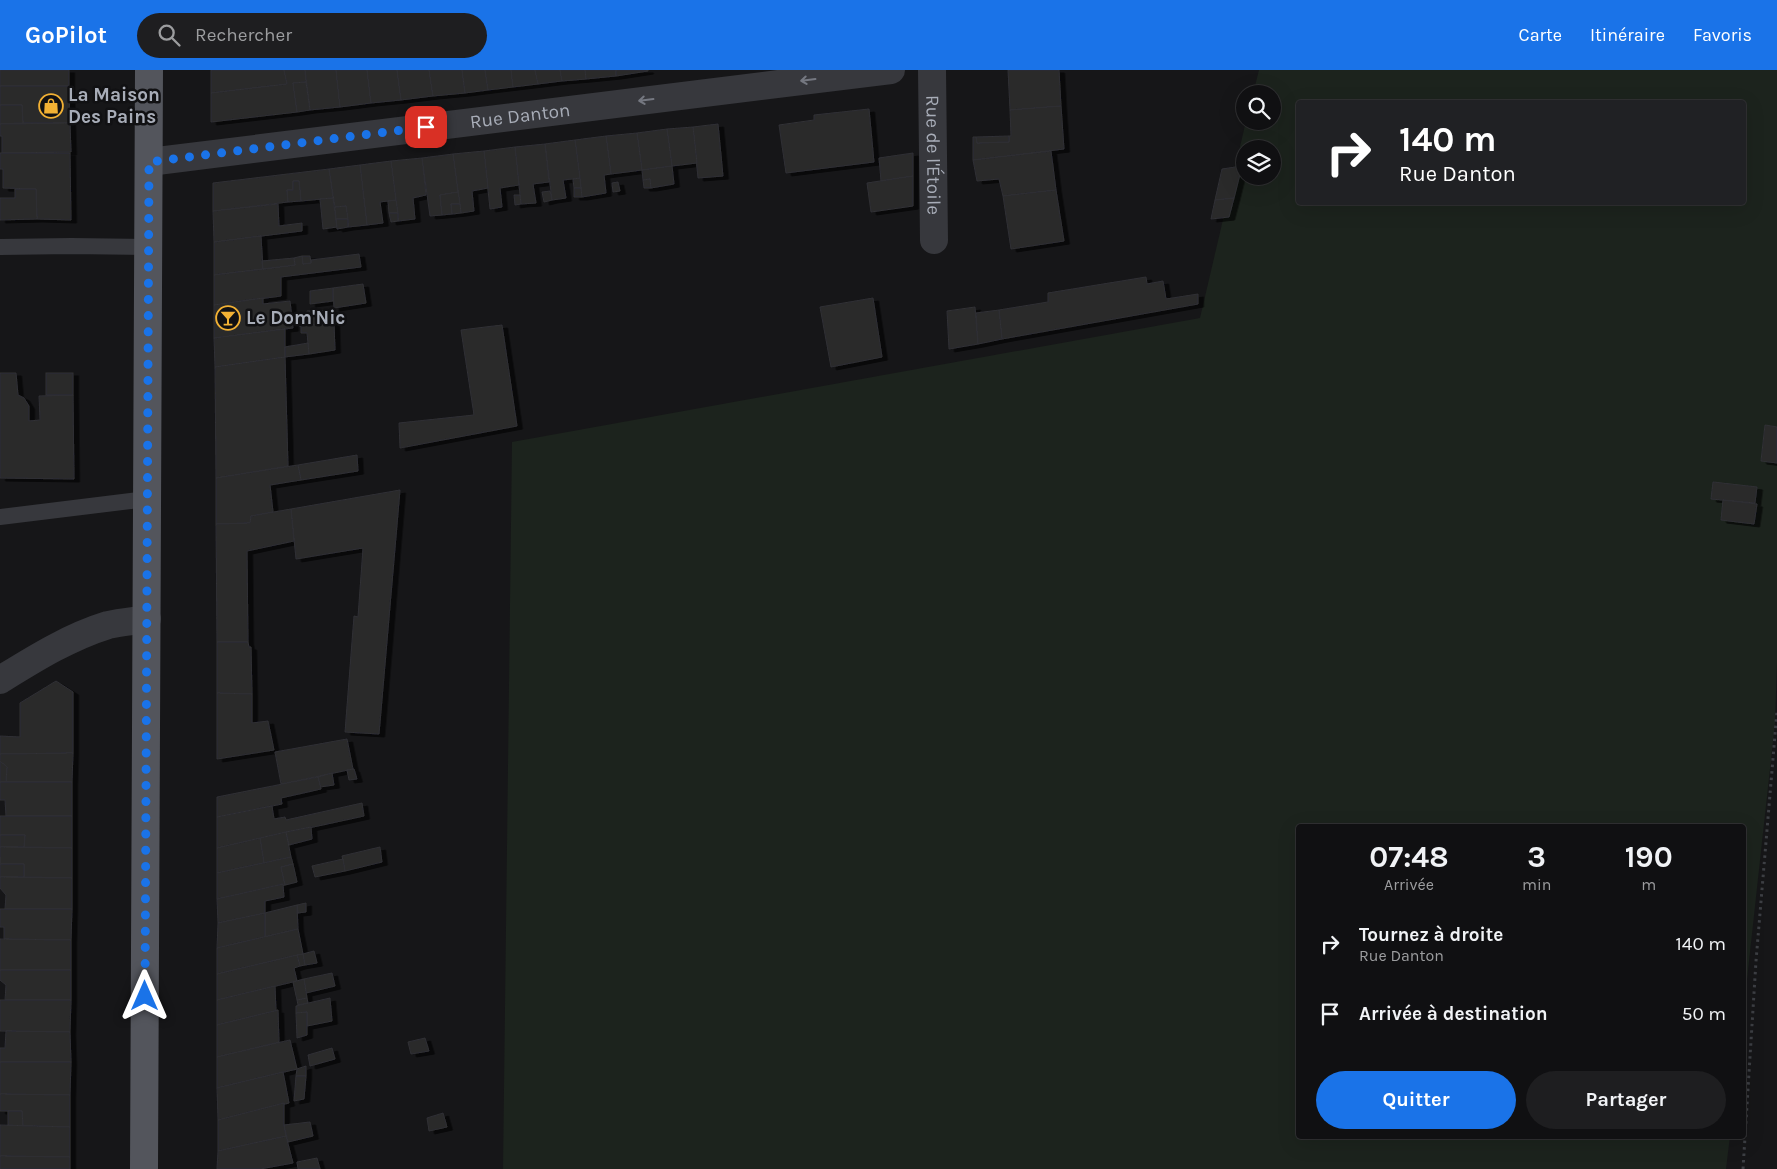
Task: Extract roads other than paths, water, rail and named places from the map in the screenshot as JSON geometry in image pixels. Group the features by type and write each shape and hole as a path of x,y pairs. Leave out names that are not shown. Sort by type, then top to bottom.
{"main road":[{"path":"144,1169 149,70"}],"street":[{"name":"Rue Danton","path":"149,162 891,70"},
{"name":"Rue de l'Étoile","path":"932,70 934,240"},
{"path":"0,680 43,653 73,639 109,625 146,619"}],"lane":[{"path":"0,247 148,248"},
{"path":"0,517 147,499"}],"place":[{"name":"La Maison Des Pains","path":"51,106"},
{"name":"Le Dom'Nic","path":"228,318"}]}
